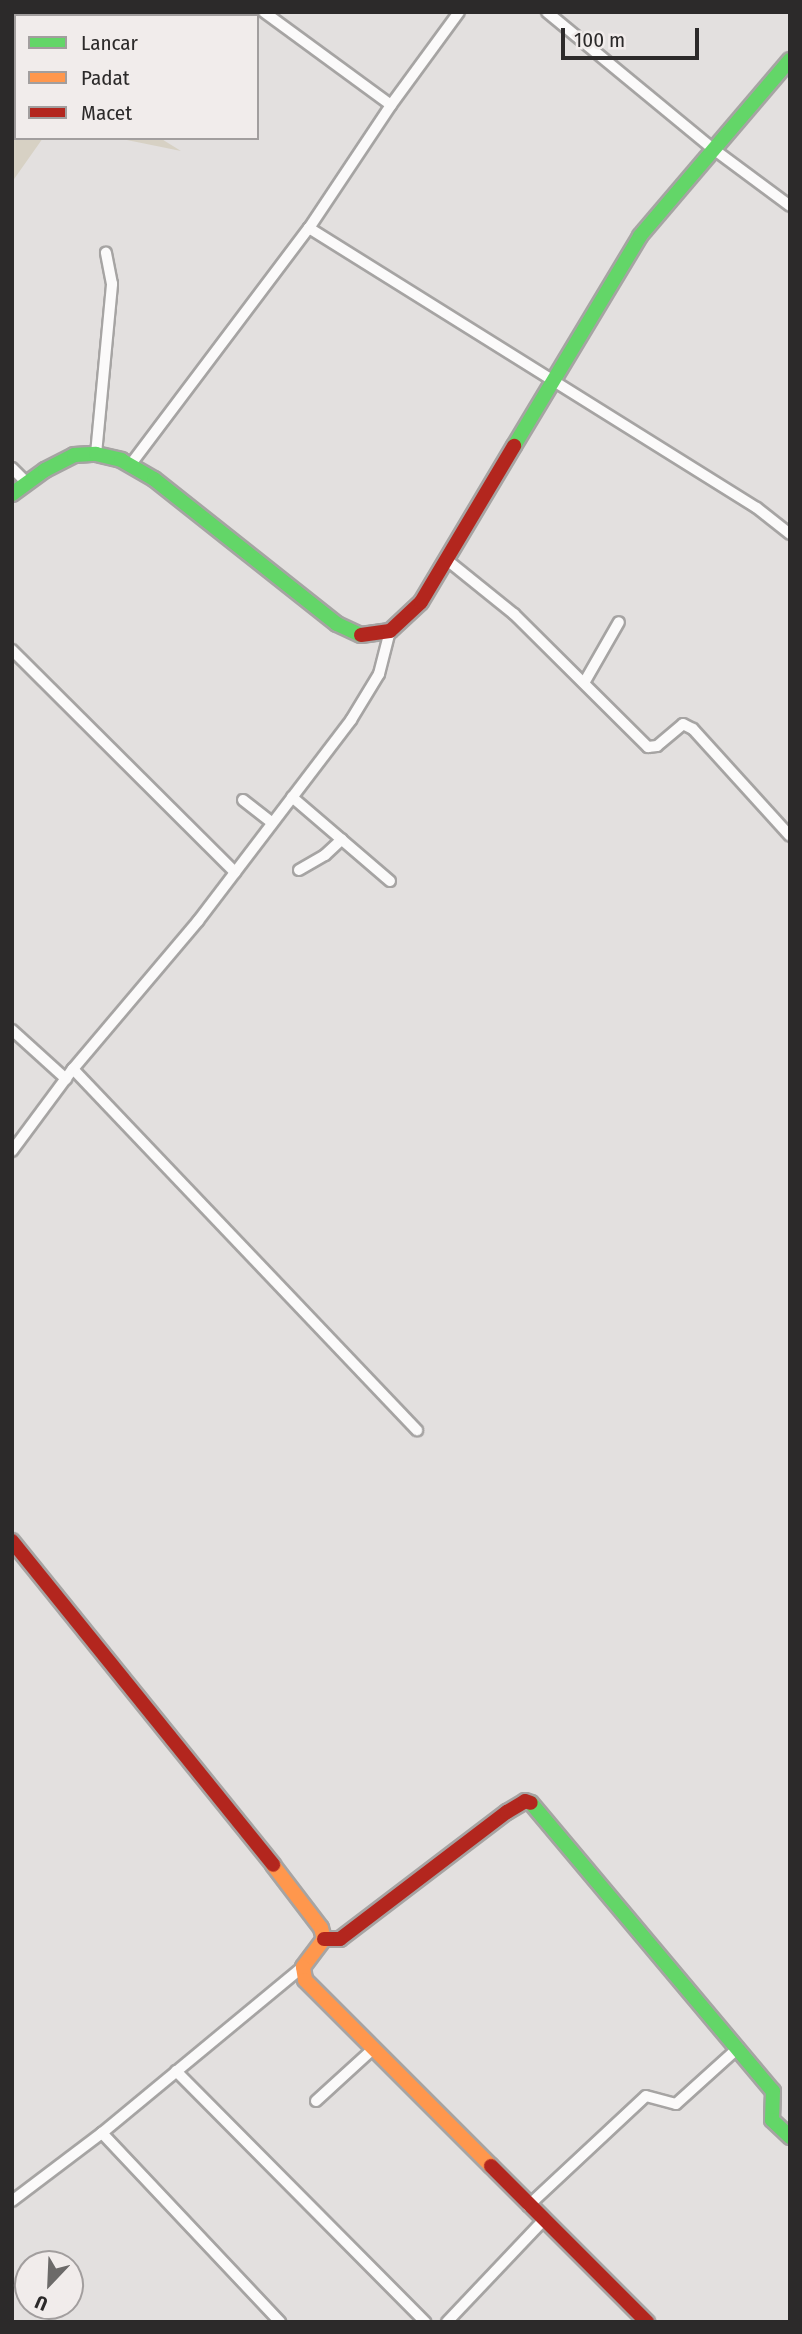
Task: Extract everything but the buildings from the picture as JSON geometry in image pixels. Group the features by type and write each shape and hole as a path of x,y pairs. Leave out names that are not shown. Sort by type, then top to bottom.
{"street":[{"path":"264,12 391,105"},
{"path":"131,464 309,229 391,105 459,12"},
{"path":"547,12 712,148 790,206"},
{"path":"12,494 74,455 96,454 131,464 337,624 364,636 390,631 421,602 640,236 712,148 790,60"},
{"path":"309,229 757,508 790,534"},
{"path":"96,454 112,284 106,253"},
{"path":"12,468 27,483"},
{"path":"447,560 514,614 648,747 657,746 678,726 687,724 790,836"},
{"path":"584,683 619,622"},
{"path":"12,1151 73,1069 198,921 370,692 379,674 390,631"},
{"path":"14,654 235,872"},
{"path":"292,797 390,881"},
{"path":"243,800 272,823"},
{"path":"299,870 321,858 341,839"},
{"path":"12,1030 65,1079"},
{"path":"73,1069 417,1430"},
{"path":"12,1541 251,1836 321,1928 324,1939"},
{"path":"324,1939 340,1939 507,1812 528,1801 773,2091 772,2120 790,2137"},
{"path":"12,2201 102,2133 303,1967 324,1939"},
{"path":"303,1967 305,1980 524,2202 647,2322"},
{"path":"524,2202 646,2096 676,2104 738,2048"},
{"path":"316,2101 373,2049"},
{"path":"176,2071 425,2322"},
{"path":"102,2133 280,2322"},
{"path":"447,2322 543,2221"}],"shaded area":[{"path":"12,67 14,140 42,140 12,182"},
{"path":"127,140 163,140 181,151"}],"traffic: fast":[{"path":"514,446 640,236 790,60"},
{"path":"12,494 45,470 74,455 96,454 121,460 154,479 337,624 361,635"},
{"path":"531,1803 773,2091 772,2120 790,2137"}],"traffic: slow":[{"path":"273,1865 321,1928 324,1939 303,1967 305,1980 491,2166"}],"traffic: jam":[{"path":"361,635 390,631 421,602 514,446"},
{"path":"12,1541 273,1865"},
{"path":"324,1939 340,1939 507,1812 525,1801 531,1803"},
{"path":"491,2166 647,2322"}]}
